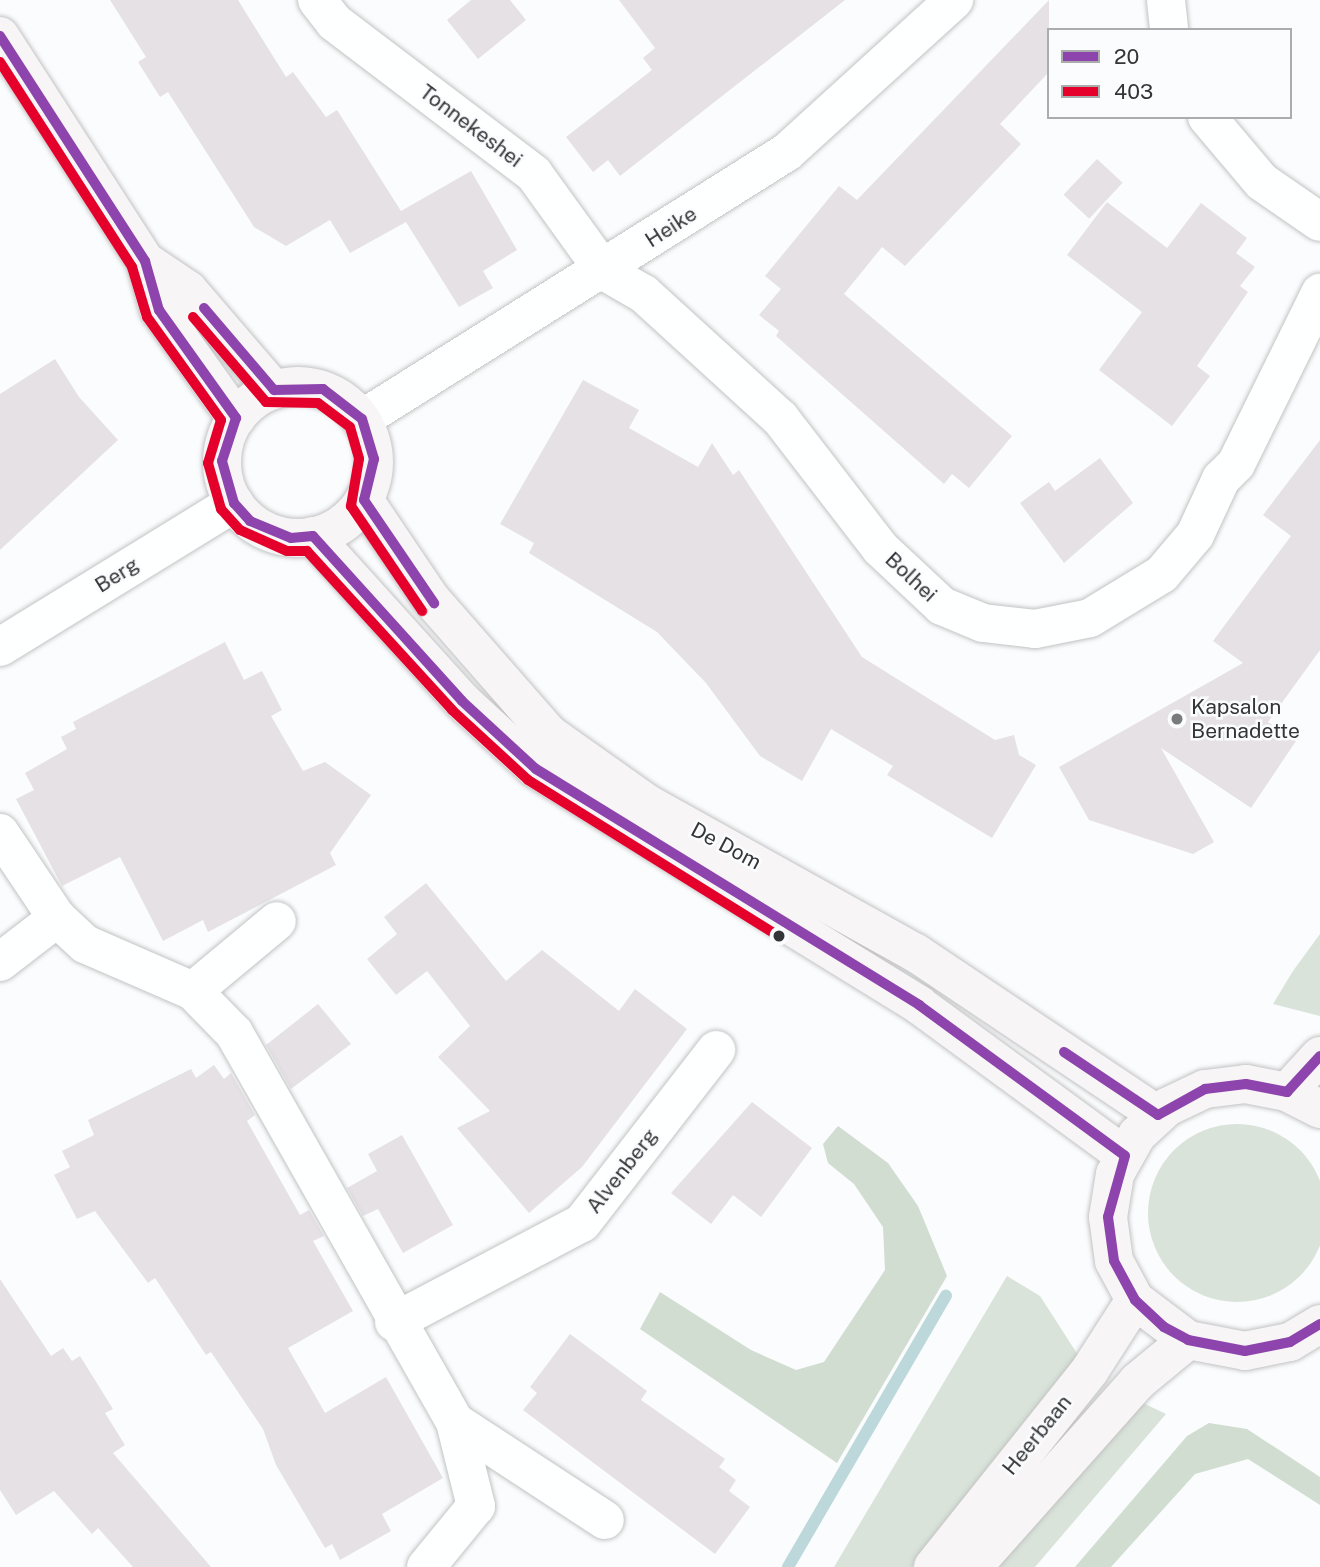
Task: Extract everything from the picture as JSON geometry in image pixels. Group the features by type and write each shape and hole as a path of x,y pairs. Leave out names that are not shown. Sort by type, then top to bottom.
{"street":[{"name":"Tonnekeshei","path":"317,0 334,22 534,174 604,271"},
{"path":"1166,0 1170,28"},
{"name":"Heike","path":"362,419 604,271 787,152 948,3"},
{"path":"0,36 145,261 159,310 236,418"},
{"path":"1209,119 1262,182 1320,222"},
{"path":"145,261 188,290 274,390"},
{"name":"Bolhei","path":"604,271 645,294 780,418 880,548 942,606 983,623 1035,629 1090,618 1114,606 1162,574 1178,555 1221,479 1236,464 1320,293"},
{"path":"323,389 362,419 374,459 364,500 334,529 313,536 269,532 234,503 222,461 236,418 274,390 323,389"},
{"name":"De Dom","path":"364,500 430,598 549,734 648,804 916,953 1158,1115"},
{"name":"Berg","path":"0,647 234,503"},
{"name":"De Dom","path":"313,536 462,701 536,769 919,1005 1125,1156"},
{"path":"0,833 57,918 85,944 192,991 234,1033 394,1322 455,1422 476,1506 426,1567"},
{"path":"0,962 57,918"},
{"path":"192,991 277,921"},
{"name":"Alvenberg","path":"394,1322 582,1223 716,1050"},
{"path":"1287,1092 1320,1056"},
{"path":"1320,1109 1287,1092 1247,1084 1205,1089 1158,1115 1125,1156 1108,1217 1115,1261 1135,1300 1188,1340 1245,1351 1290,1342 1320,1324"},
{"name":"Heerbaan","path":"933,1567 1090,1370 1135,1300"},
{"name":"Heerbaan","path":"973,1567 1137,1382 1188,1340"},
{"path":"455,1422 605,1520"}],"shaded area":[{"path":"1320,934 1320,1016 1273,1004 1293,971"},
{"path":"1237,1124 1271,1131 1300,1150 1319,1179 1319,1247 1300,1276 1271,1295 1237,1302 1203,1295 1174,1276 1155,1247 1148,1213 1155,1179 1174,1150 1203,1131"},
{"path":"1007,1276 1040,1296 1078,1355 917,1567 834,1567"},
{"path":"1139,1401 1166,1414 1035,1567 991,1567"}],"green space":[{"path":"838,1126 888,1163 918,1206 947,1276 837,1463 640,1329 660,1292 751,1350 796,1370 824,1362 885,1270 883,1227 854,1184 828,1163 823,1144"},
{"path":"1209,1423 1247,1429 1320,1477 1320,1505 1248,1459 1195,1474 1111,1567 1075,1567 1187,1436"}],"building":[{"path":"110,0 238,0 286,77 293,72 326,117 337,110 401,211 471,171 517,250 483,271 493,288 459,307 406,222 350,253 330,220 286,246 254,227 168,92 160,97 138,62 146,57"},
{"path":"471,0 510,0 526,20 478,59 447,20"},
{"path":"619,0 845,0 620,176 608,160 593,172 566,137 652,70 643,58 655,48"},
{"path":"1049,0 1047,74 1000,124 1021,144 905,266 882,247 844,294 1012,436 969,488 952,474 944,484 776,336 779,331 759,315 781,289 765,276 839,186 857,200"},
{"path":"1097,159 1123,183 1089,219 1064,195"},
{"path":"1107,202 1167,248 1201,203 1247,238 1236,253 1255,267 1240,286 1248,292 1197,366 1210,376 1172,426 1099,370 1142,312 1067,255"},
{"path":"55,359 79,397 118,440 0,550 0,394"},
{"path":"583,380 639,410 629,428 698,467 712,443 733,475 739,470 862,657 995,740 1014,735 1019,755 1036,765 992,838 887,775 893,766 831,729 802,781 760,756 706,683 657,632 529,553 534,543 500,524"},
{"path":"1320,440 1320,650 1268,722 1296,741 1251,808 1161,748 1214,842 1193,854 1089,820 1059,767 1243,663 1213,641 1291,536 1263,515"},
{"path":"1100,458 1133,503 1064,563 1020,503 1049,482 1055,491"},
{"path":"225,642 244,680 262,671 282,710 271,716 303,771 325,762 371,795 330,853 336,865 208,932 203,920 163,941 120,857 62,886 16,799 34,790 25,773 67,749 61,737 76,729 73,722"},
{"path":"426,883 506,981 542,950 619,1011 635,989 687,1029 582,1167 529,1213 457,1128 490,1111 438,1057 470,1026 427,971 396,995 367,959 397,934 384,917"},
{"path":"318,1004 351,1044 291,1089 266,1045"},
{"path":"214,1065 224,1079 231,1073 255,1115 247,1121 300,1215 309,1210 324,1236 313,1241 353,1311 288,1348 325,1413 386,1377 443,1478 382,1514 391,1531 340,1560 332,1544 325,1548 276,1465 263,1429 211,1352 206,1355 155,1278 148,1283 95,1211 77,1219 54,1175 70,1167 62,1151 94,1135 88,1120 191,1069 196,1078"},
{"path":"752,1102 812,1148 761,1217 733,1195 711,1224 671,1193"},
{"path":"402,1135 453,1225 403,1253 378,1209 363,1216 347,1188 377,1171 368,1154"},
{"path":"0,1279 51,1356 63,1348 72,1361 80,1356 113,1409 105,1413 125,1445 113,1453 211,1567 133,1567 98,1528 92,1534 54,1491 16,1515 0,1490"},
{"path":"570,1334 647,1391 641,1400 725,1459 719,1467 736,1480 729,1491 750,1507 715,1554 523,1410 537,1393 530,1387"}],"waterway":[{"path":"788,1567 946,1296"}],"transit line":[{"name":"20","path":"0,36 145,261 159,310 236,418 222,461 234,503 250,521 291,538 313,536 462,701 536,769 919,1005 1125,1156 1108,1217 1114,1261 1135,1300 1164,1327 1188,1340 1245,1351 1290,1342 1320,1324"},
{"name":"403","path":"0,62 132,267 147,317 221,420 208,463 221,509 240,530 287,551 307,551 452,710 528,780 779,936"},
{"name":"20","path":"204,308 274,390 323,389 362,419 374,459 364,500 434,603"},
{"name":"403","path":"193,317 266,402 318,403 350,427 359,459 351,506 422,611"},
{"name":"20","path":"1064,1052 1158,1115 1205,1089 1246,1084 1287,1092 1320,1056"}],"place":[{"name":"Kapsalon Bernadette","path":"1177,719"}]}
